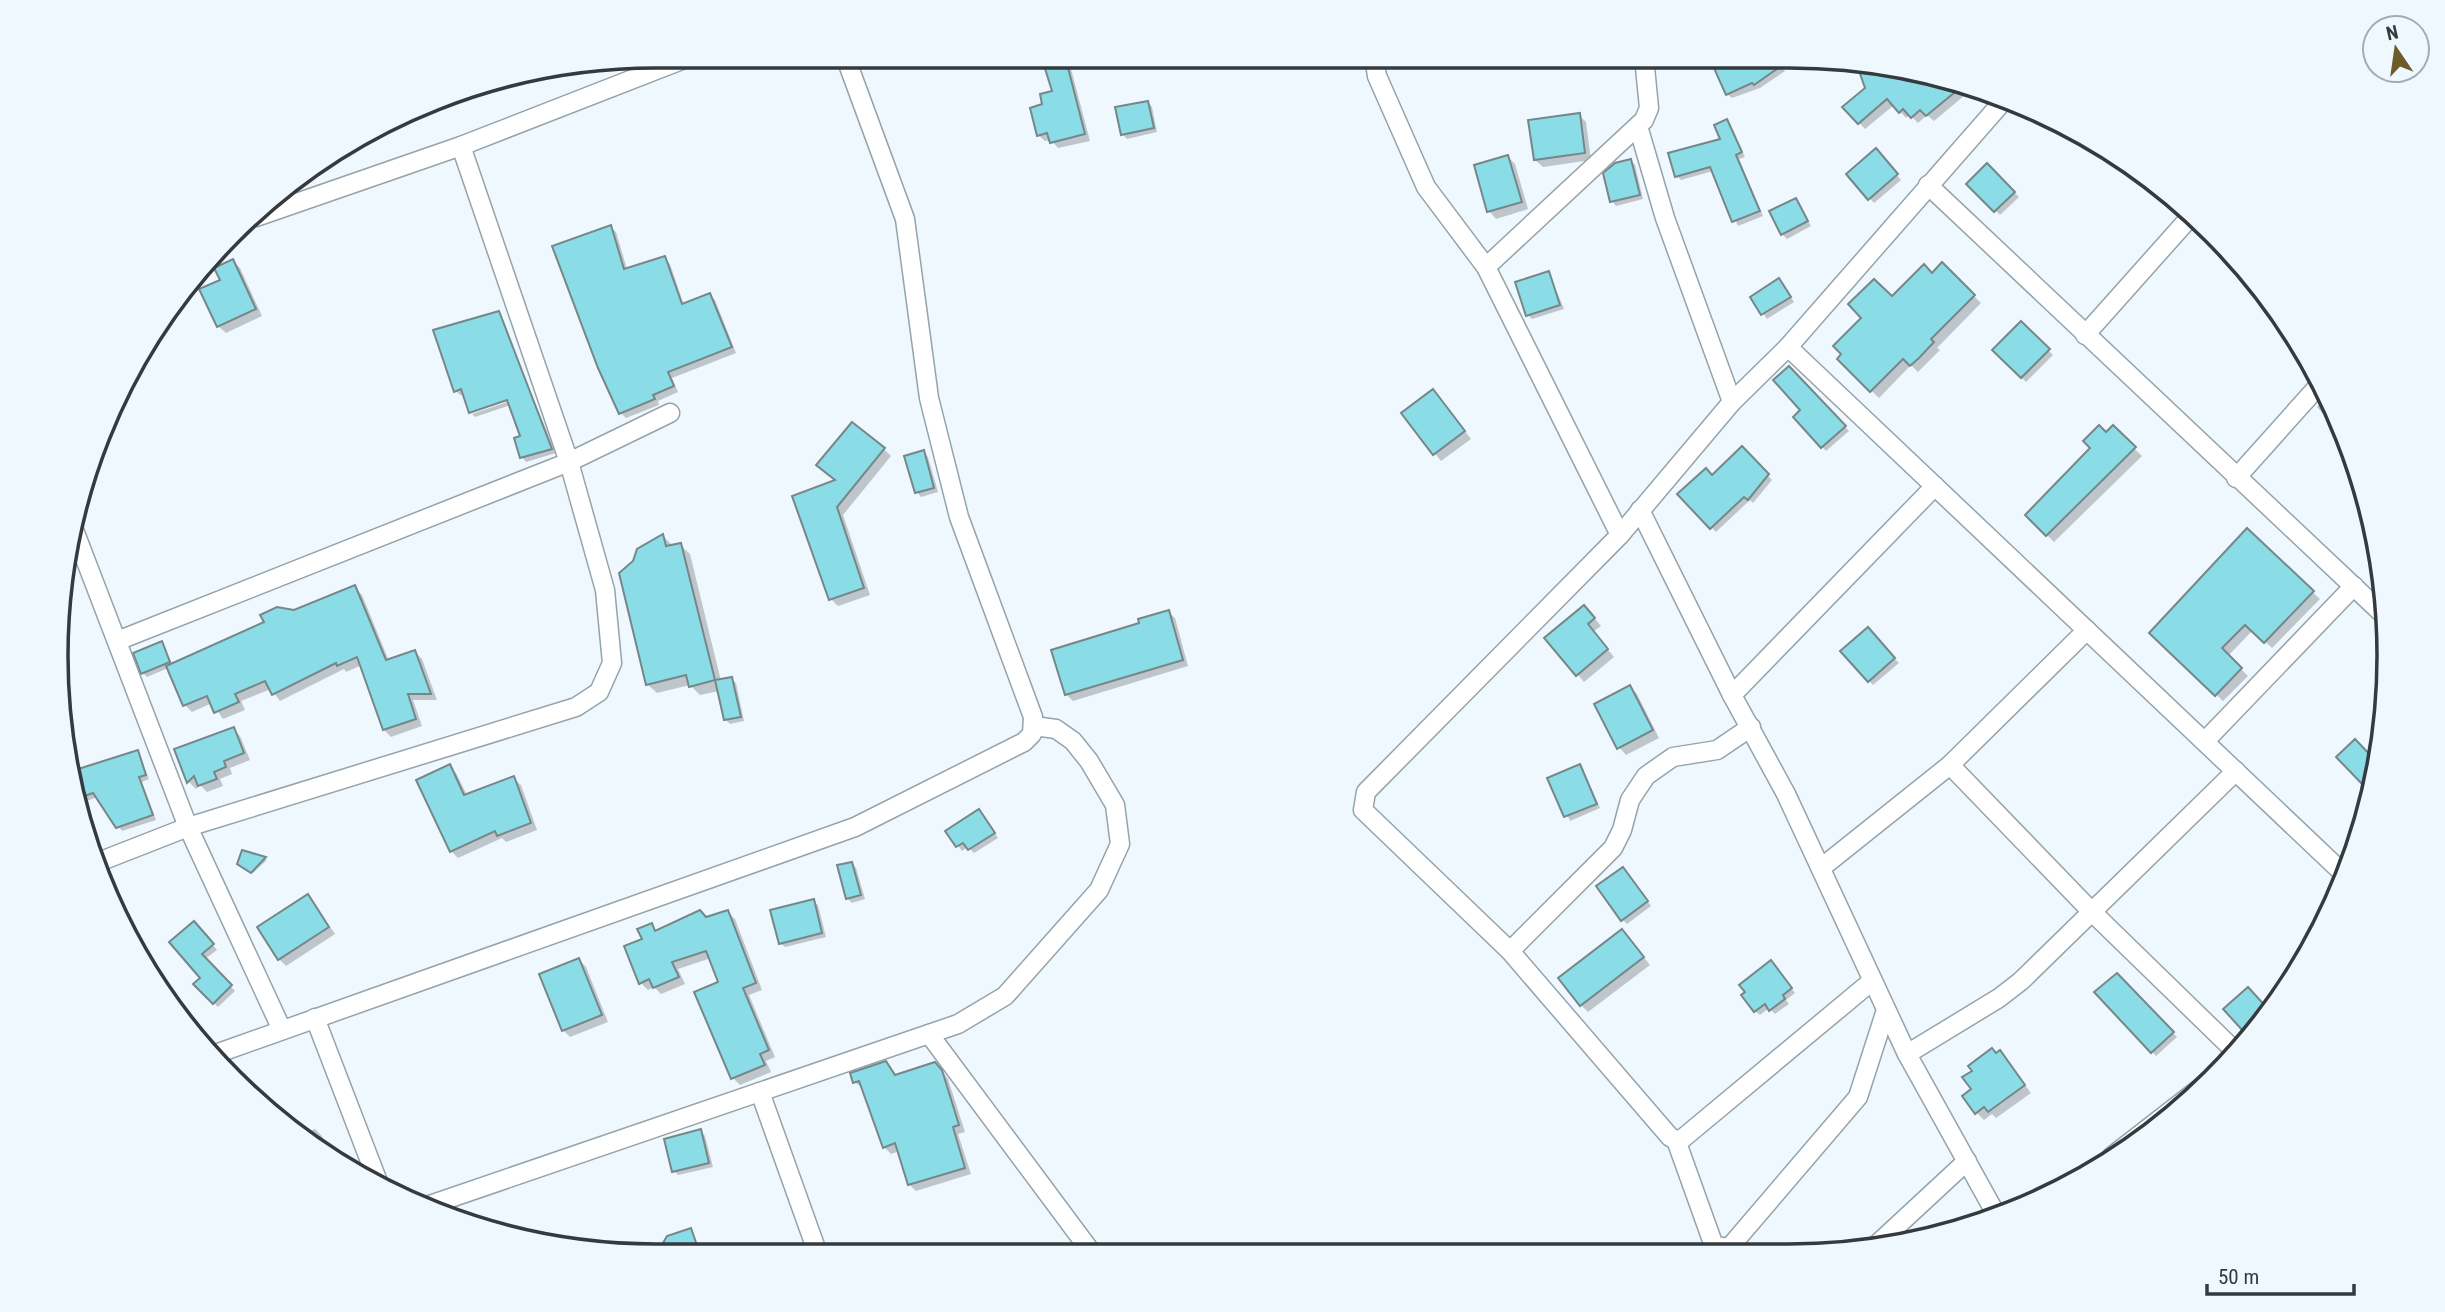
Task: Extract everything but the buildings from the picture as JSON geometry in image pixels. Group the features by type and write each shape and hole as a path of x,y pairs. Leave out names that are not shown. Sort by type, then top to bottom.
{"street":[{"path":"271,212 461,146 661,68"},
{"path":"221,1052 855,827 1024,743 1034,726 1033,717 959,517 929,398 905,219 849,68"},
{"path":"1376,68 1426,187 1486,267 1620,535"},
{"path":"1486,267 1638,126 1649,108 1645,68"},
{"path":"1872,981 1682,1139 1676,1140 1670,1137 1510,951 1363,810 1362,802 1366,792 1620,535 1732,402 1788,347 1998,107"},
{"path":"1638,126 1665,218 1732,402"},
{"path":"105,860 188,827 576,707 592,699 605,683 612,663 610,630 596,552 569,462 461,146"},
{"path":"1928,186 2374,605"},
{"path":"2085,335 2186,222"},
{"path":"1788,347 2206,740 2337,868"},
{"path":"2236,478 2314,391"},
{"path":"117,641 569,462 670,413"},
{"path":"1732,695 1935,486"},
{"path":"1640,510 1821,868 1907,1054 1992,1207"},
{"path":"79,544 188,827 282,1030"},
{"path":"2206,740 2354,586"},
{"path":"1821,868 1950,765 2087,630"},
{"path":"439,1202 929,1034 981,1013 1005,996 1099,890 1112,868 1120,844 1115,805 1089,761 1073,741 1056,729 1034,726"},
{"path":"1510,951 1613,848 1622,830 1630,800 1646,776 1673,757 1717,750 1751,727"},
{"path":"1950,765 2091,911 2229,1046"},
{"path":"1907,1054 1999,998 2021,981 2236,771"},
{"path":"1732,1244 1858,1097 1886,1010"},
{"path":"315,1018 374,1171"},
{"path":"929,1034 1085,1244"},
{"path":"760,1092 814,1244"},
{"path":"1676,1140 1713,1244"},
{"path":"1887,1235 1967,1161"}]}
